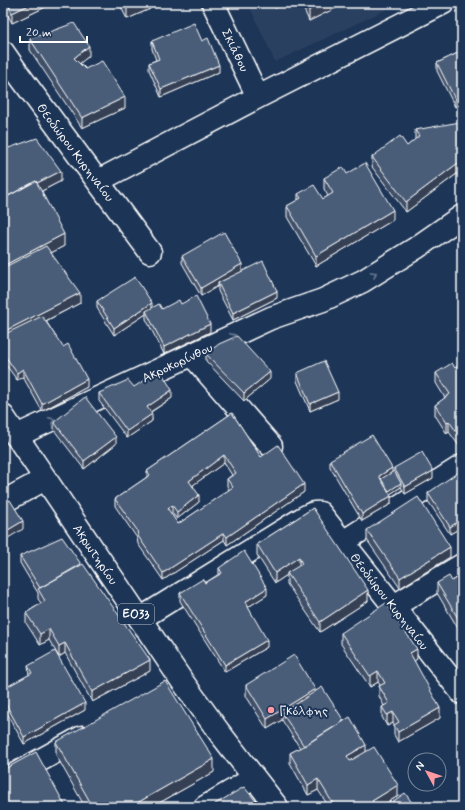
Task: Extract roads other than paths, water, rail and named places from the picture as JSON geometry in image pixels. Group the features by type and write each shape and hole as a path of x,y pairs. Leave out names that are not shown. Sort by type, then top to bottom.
{"street":[{"name":"Σκιάθου","path":"213,3 258,97"},
{"path":"98,181 258,97 443,3"},
{"name":"Θεοδώρου Κυρηναίου","path":"3,52 150,252"},
{"name":"Ακροκορίνθου","path":"16,436 271,318 323,300 385,268 462,216"},
{"path":"192,355 271,446"},
{"name":"Ακρωτηρίου","path":"3,416 140,619 175,685 277,807"},
{"path":"343,542 462,466"},
{"path":"3,502 45,479"},
{"name":"Θεοδώρου Κυρηναίου","path":"140,619 303,518 320,513 462,693"},
{"path":"394,606 462,565"},
{"path":"3,781 99,727"},
{"path":"205,807 254,778"}],"place":[{"name":"Γκόλφης","path":"271,710"}]}
